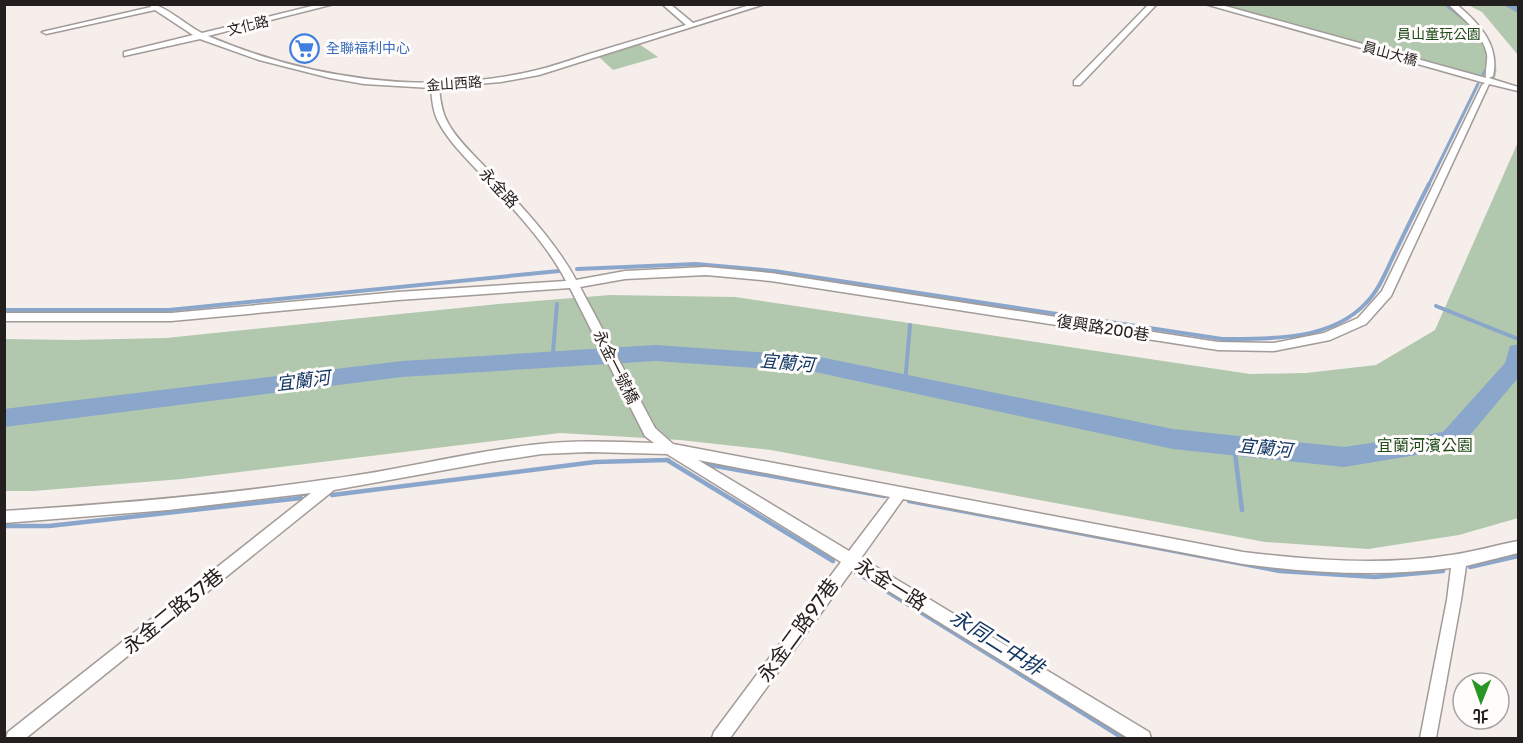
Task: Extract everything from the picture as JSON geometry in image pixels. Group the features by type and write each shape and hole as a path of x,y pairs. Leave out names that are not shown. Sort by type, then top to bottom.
{"street":[{"name":"文化路","path":"127,54 200,38 331,4"},
{"path":"665,4 692,26"},
{"name":"金山西路","path":"154,6 200,38 308,73 395,85 435,87 514,78 536,73 762,4"},
{"path":"1077,83 1154,4"},
{"name":"員山大橋","path":"1208,4 1518,89"},
{"name":"復興路200巷","path":"4,317 171,317 398,296 575,284 625,276 706,271 771,277 1218,346 1274,347 1326,337 1362,321 1388,293 1488,81 1493,65 1493,55 1472,22 1450,4"},
{"path":"46,32 154,6"},
{"name":"永金路","path":"435,87 435,100 443,123 527,219 563,265 583,303"},
{"name":"永金一號橋","path":"583,303 650,432"},
{"name":"永金一路","path":"650,432 669,449 1143,738"},
{"path":"4,517 112,510 332,484 539,449 591,446 669,449 1243,558 1292,565 1383,568 1459,561 1518,547"},
{"name":"永金二路37巷","path":"13,738 332,484"},
{"name":"永金二路97巷","path":"720,738 850,558 900,494"},
{"path":"1428,738 1454,600 1459,561"},
{"path":"4,729 13,738"}],"green space":[{"name":"員山童玩公園","path":"1219,5 1450,5 1484,38 1495,59 1494,80"},
{"path":"1468,5 1518,5 1518,55 1482,12"},
{"path":"639,44 658,57 613,70 598,56"},
{"name":"宜蘭河濱公園","path":"1518,142 1518,518 1459,535 1368,549 1265,542 771,450 680,440 560,433 182,479 33,491 5,491 5,339 166,338 498,304 610,295 735,297 1250,374 1306,373 1376,365 1435,330"}],"waterway":[{"path":"1445,4 1468,22"},
{"path":"1509,4 1518,9"},
{"path":"1473,28 1484,44"},
{"path":"1483,74 1489,66"},
{"path":"1428,186 1478,84"},
{"path":"577,269 696,264 774,271 1222,339 1279,338 1335,325 1366,303 1381,282 1429,184"},
{"path":"4,310 169,310 559,271"},
{"path":"553,352 557,304"},
{"path":"1436,306 1518,339"},
{"path":"905,383 910,325"},
{"name":"宜蘭河","path":"4,418 402,369 655,353 815,364 1173,439 1344,457 1450,441 1516,366 1518,352"},
{"path":"1234,445 1242,510"},
{"path":"332,495 595,462 667,460"},
{"name":"永同二中排","path":"667,460 833,561"},
{"path":"699,463 884,496"},
{"path":"4,526 49,526 301,498"},
{"path":"909,501 1280,571 1375,577 1443,571"},
{"path":"1470,567 1518,556"},
{"name":"永同二中排","path":"856,572 1123,738"}],"place":[{"name":"全聯福利中心","path":"305,48"}]}
